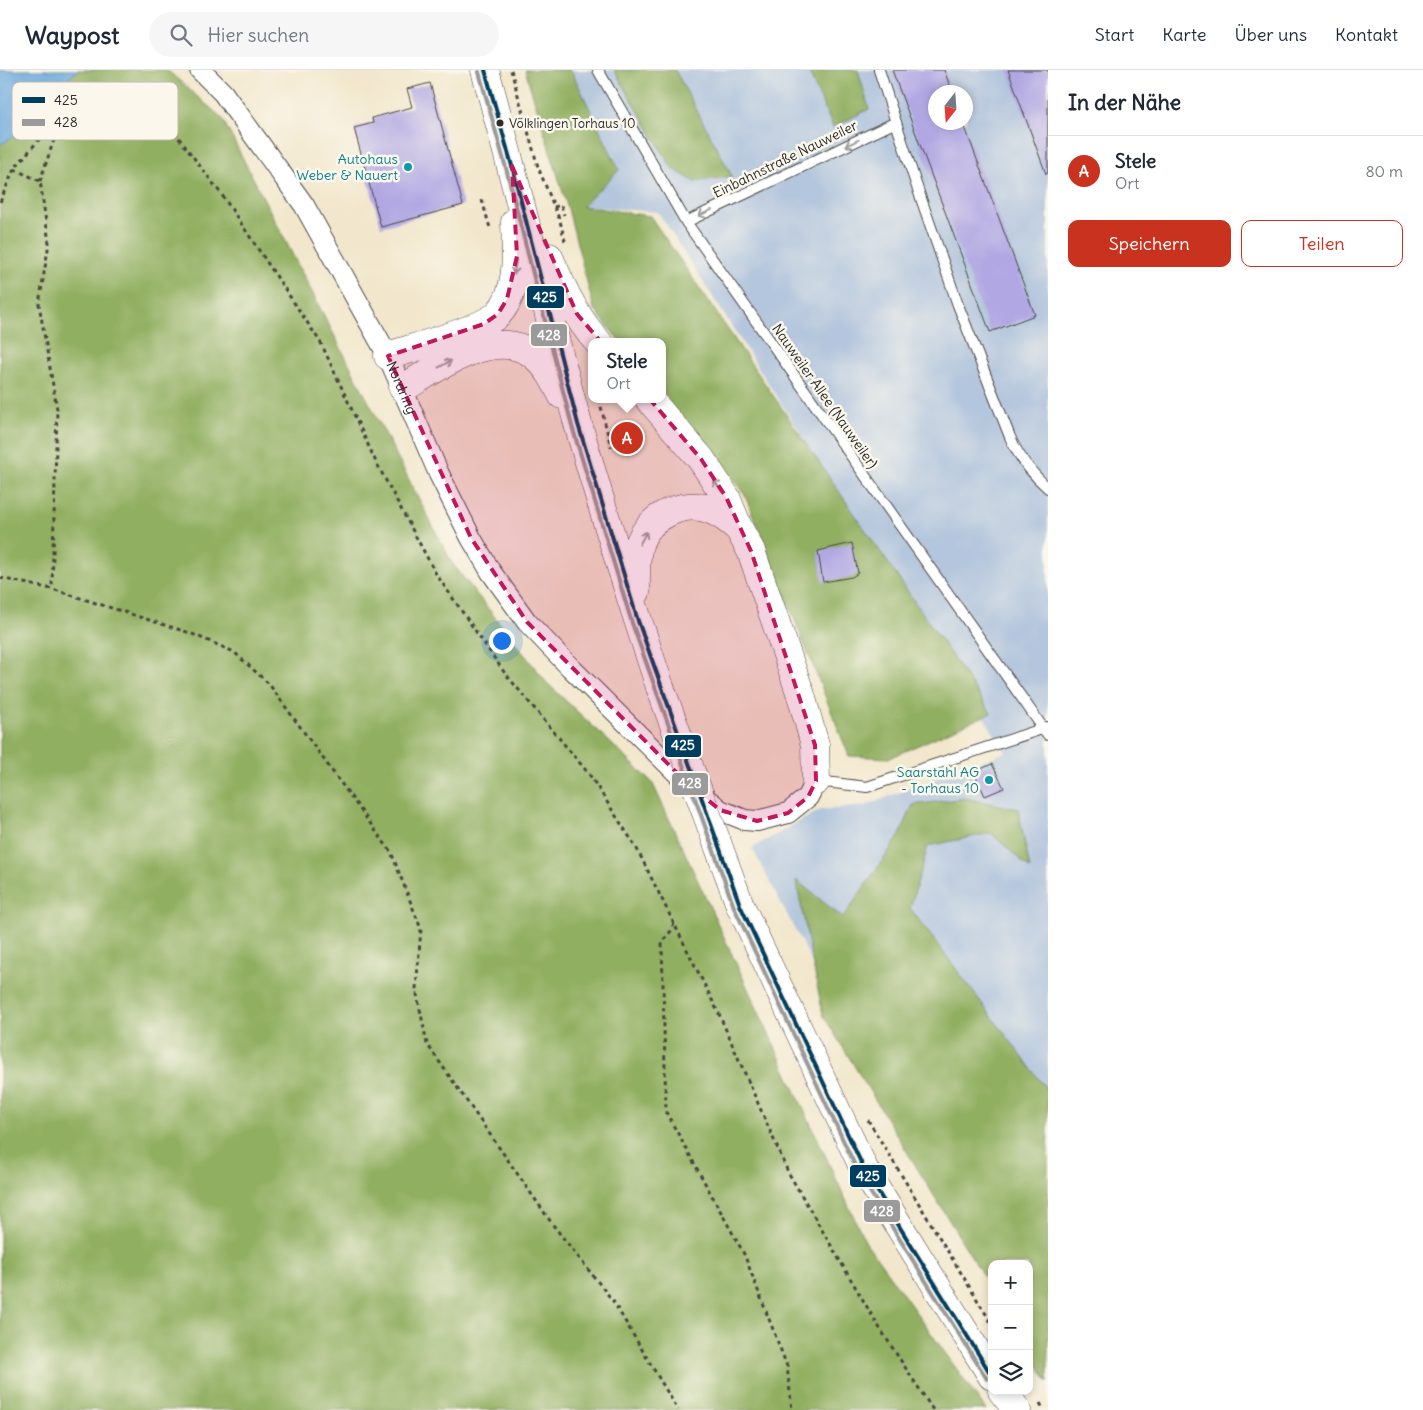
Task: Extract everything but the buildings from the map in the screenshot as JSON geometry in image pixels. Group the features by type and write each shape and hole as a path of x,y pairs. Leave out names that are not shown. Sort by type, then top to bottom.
{"main road":[{"path":"485,70 512,166 578,424 660,687 740,905 865,1171 988,1370"},
{"path":"388,356 484,324 498,314 507,299 513,282 517,256 512,166"},
{"path":"512,166 563,288 577,314 594,338"},
{"path":"403,388 454,358 478,348 503,344 520,347 535,356 548,368 578,424"},
{"path":"652,403 701,459 726,497 739,529 751,551 800,695 814,745 816,780"},
{"path":"638,620 636,573 639,545 646,532 658,519 671,510 691,506 716,512 724,516 739,529"},
{"path":"1005,1395 1017,1410"}],"street":[{"name":"Nordring","path":"200,70 223,94 304,205 388,356 438,474 471,538 491,572 527,622 684,780 720,810 745,820 757,821 788,813 808,797 816,780"}],"lane":[{"name":"Nauweiler Allee (Nauweiler)","path":"598,70 686,222 1046,730"},
{"path":"879,70 958,306 1010,437 1017,452 1032,473 1048,488"},
{"name":"Einbahnstraße Nauweiler","path":"686,222 896,122"},
{"path":"816,780 868,787 1046,730"}],"path":[{"path":"512,70 538,167 560,221 566,246"},
{"path":"178,137 222,195 320,343 376,462 436,574 504,672 589,774 636,847 675,922 719,1014 788,1172 877,1324 933,1410"},
{"path":"0,202 14,169 39,140"},
{"path":"52,589 57,409 39,304 49,243 40,181 54,140"},
{"path":"14,169 40,181"},
{"path":"482,200 490,228"},
{"path":"554,207 561,205 564,216"},
{"path":"0,578 52,589 190,633 234,652 269,684 391,852 421,930 416,989 427,1044 553,1225 613,1301 678,1410"},
{"path":"675,922 671,931 662,942 666,1112 744,1254 787,1366 792,1410"},
{"path":"864,1112 988,1317"}],"highlighted area":[{"path":"512,166 577,314 701,459 726,497 751,551 815,745 816,781 808,797 788,813 757,821 720,810 684,780 527,622 471,538 388,356 484,324 498,314 507,299 517,256"}],"shaded area":[{"path":"560,70 1048,70 1048,1382 1033,1358 1033,1260 988,1260 988,1284 945,1214 752,848 820,810 864,806 1006,752 658,212 582,206"}],"green space":[{"path":"79,70 167,70 222,118 452,563 547,683 652,782 865,1241 986,1410 0,1410 0,145 12,137 12,140 178,140 178,82 64,82"},
{"path":"525,70 571,70 619,170 582,206 650,216 991,713 889,758 849,756 744,493 666,398 666,338 617,338 594,309 568,209"},
{"path":"614,70 675,70 732,176 695,182 672,168"},
{"path":"808,70 858,70 869,109 833,127"},
{"path":"965,798 1018,809 1030,869 991,833 928,846 910,908 1048,1091 1048,1382 1033,1358 1033,1260 988,1260 988,1283 823,1015 796,880 843,918 900,835 913,805"}],"water":[{"path":"0,70 79,70 64,82 12,82 12,137 0,145"}],"transit line":[{"name":"425","path":"485,70 512,166 578,424 638,621 740,905 865,1171 988,1370"},
{"name":"428","path":"479,72 506,168 572,426 632,623 734,907 859,1174 987,1379"}],"place":[{"name":"Völklingen Torhaus 10","path":"500,123"},
{"name":"Autohaus Weber & Nauert","path":"408,167"},
{"name":"Stele","path":"627,438"},
{"name":"Saarstahl AG - Torhaus 10","path":"989,780"}]}
